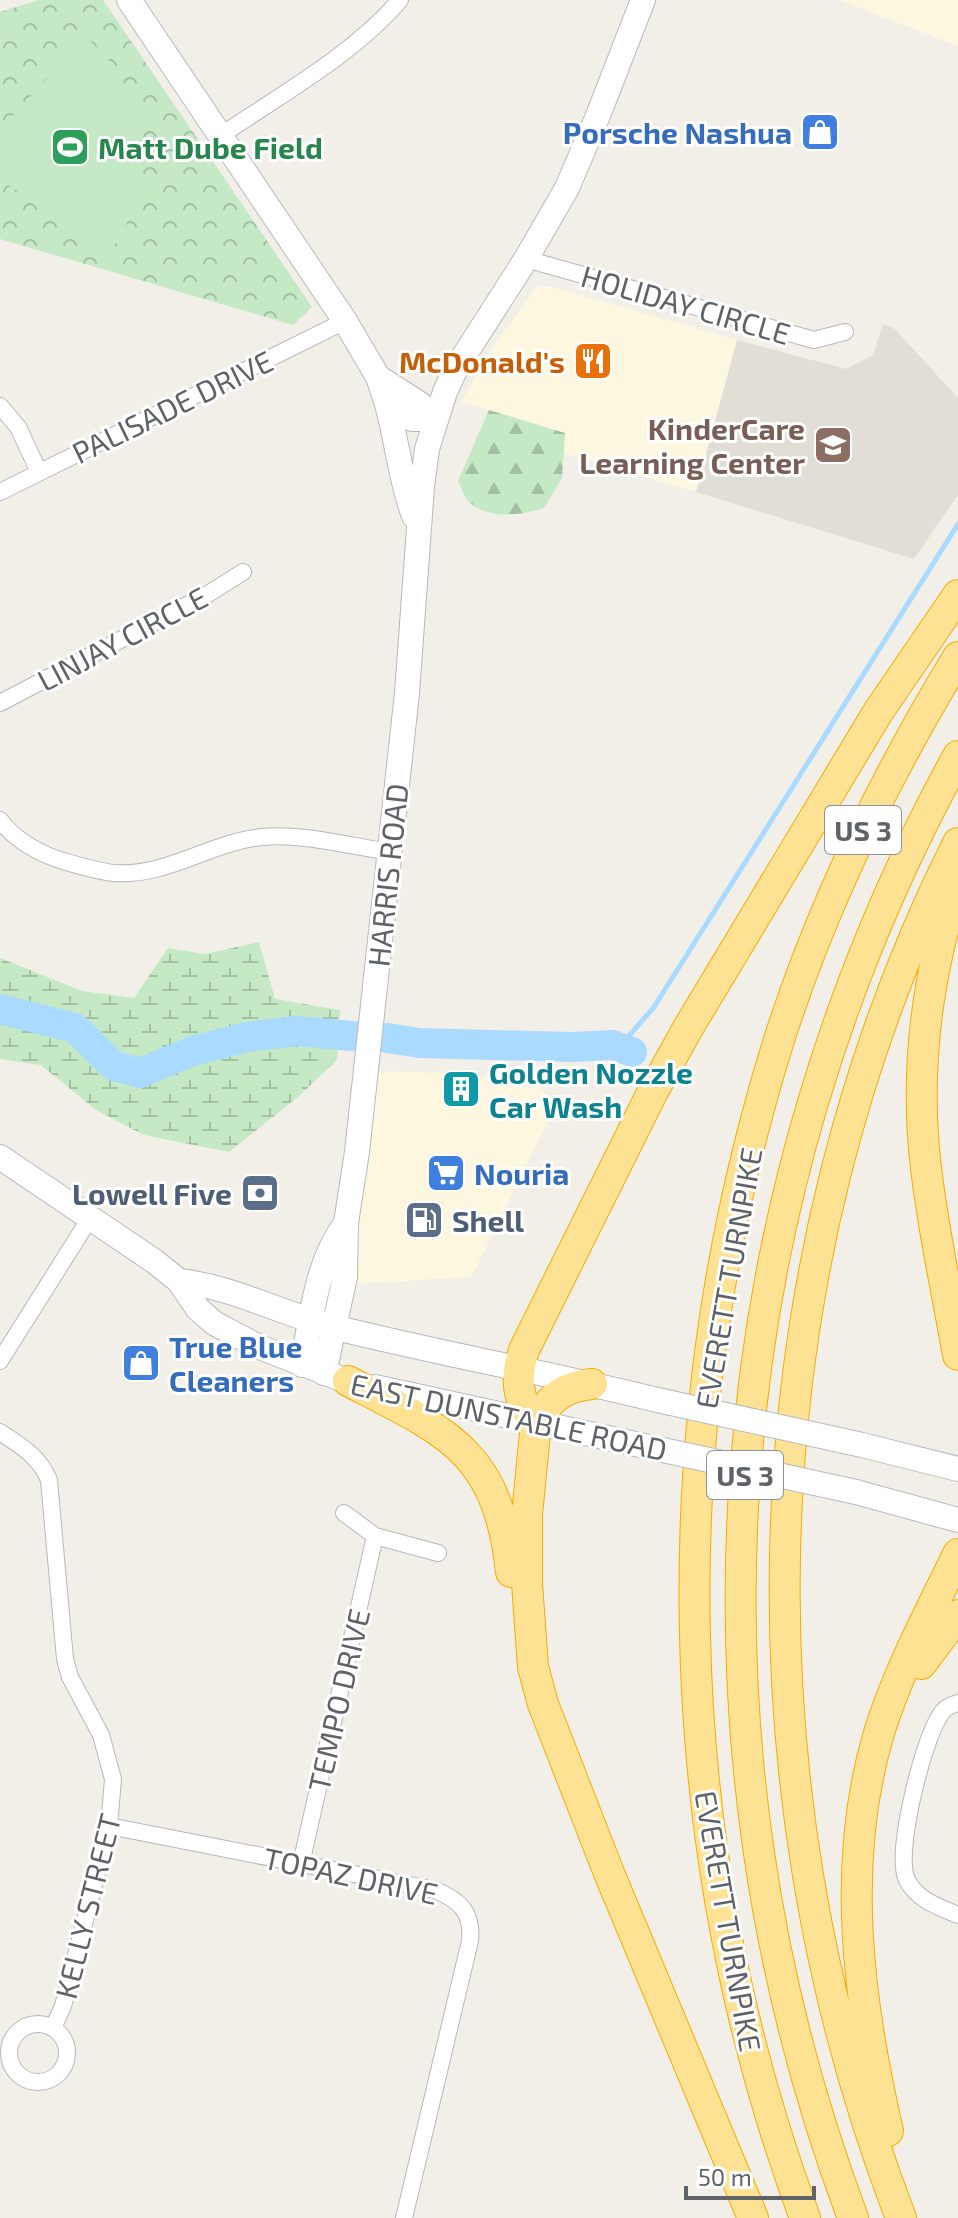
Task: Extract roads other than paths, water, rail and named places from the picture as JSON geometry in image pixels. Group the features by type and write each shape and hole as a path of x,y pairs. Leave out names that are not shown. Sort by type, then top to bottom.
{"highway":[{"path":"537,1423 521,1399 518,1387 526,1342 676,1049 878,712 958,595"},
{"name":"EVERETT TURNPIKE","path":"805,2218 769,2112 741,2008 708,1825 698,1717 694,1623 695,1530 705,1411 716,1316 737,1204 762,1098 788,1012 828,909 866,824 958,657"},
{"name":"EVERETT TURNPIKE","path":"853,2218 788,2010 763,1888 750,1795 742,1703 739,1608 742,1514 751,1399 761,1328 781,1221 808,1115 870,939 908,854 958,756"},
{"path":"901,2218 848,2060 818,1940 806,1876 796,1810 786,1700 784,1553 802,1354 817,1259 834,1180 864,1073 888,1007 916,935 958,843"},
{"path":"958,880 939,944 929,997 922,1061 922,1106 928,1183 958,1355"},
{"path":"324,1373 437,1427 464,1450 483,1474 502,1517 508,1543 515,1617 543,1704 753,2218"},
{"path":"533,1667 526,1531 537,1423 553,1398 569,1388 592,1384"},
{"path":"911,2218 881,2101 861,1973 856,1882 866,1790 880,1731 895,1689 958,1554"},
{"path":"866,1790 883,1739 904,1693 925,1658 958,1615"}],"street":[{"name":"HARRIS ROAD","path":"129,0 345,321 381,388 396,433 406,494 419,527"},
{"path":"220,136 348,48 400,0"},
{"path":"435,419 455,370 567,188 643,0"},
{"name":"HOLIDAY CIRCLE","path":"526,259 814,340 845,332"},
{"name":"PALISADE DRIVE","path":"0,492 345,321"},
{"name":"HARRIS ROAD","path":"324,1373 327,1253 346,1223 356,1160 407,693 427,449 435,419 420,404 381,388"},
{"path":"0,406 18,427 39,472"},
{"name":"LINJAY CIRCLE","path":"0,703 208,594 243,572"},
{"path":"0,820 29,846 51,857 114,873 152,869 241,839 267,837 390,852"},
{"name":"EAST DUNSTABLE ROAD","path":"0,1157 179,1281 198,1309 214,1323 244,1340 324,1373 856,1492 958,1520"},
{"path":"0,1361 90,1218"},
{"name":"EAST DUNSTABLE ROAD","path":"179,1281 217,1288 323,1324 958,1469"},
{"name":"KELLY STREET","path":"0,1432 34,1455 49,1480 62,1638 70,1677 101,1735 113,1779 109,1826 63,2006 53,2028"},
{"path":"344,1513 375,1536 438,1553"},
{"name":"TEMPO DRIVE","path":"301,1864 375,1536"},
{"path":"955,1703 941,1713 934,1727 907,1820 902,1853 906,1879 922,1898 958,1915"},
{"name":"TOPAZ DRIVE","path":"109,1826 435,1890 456,1899 468,1916 470,1941 404,2218"}],"waterway":[{"path":"620,1046 654,1007 958,524"},
{"path":"0,1009 75,1028 114,1066 140,1073 193,1051 247,1037 297,1031 352,1036"},
{"path":"387,1038 420,1043 571,1047 613,1045 632,1052"}],"place":[{"name":"Porsche Nashua","path":"820,132"},
{"name":"Matt Dube Field","path":"70,147"},
{"name":"McDonald's","path":"593,361"},
{"name":"KinderCare Learning Center","path":"833,445"},
{"name":"Golden Nozzle Car Wash","path":"461,1089"},
{"name":"Nouria","path":"446,1173"},
{"name":"Lowell Five","path":"260,1193"},
{"name":"Shell","path":"424,1220"},
{"name":"True Blue Cleaners","path":"141,1363"}]}
